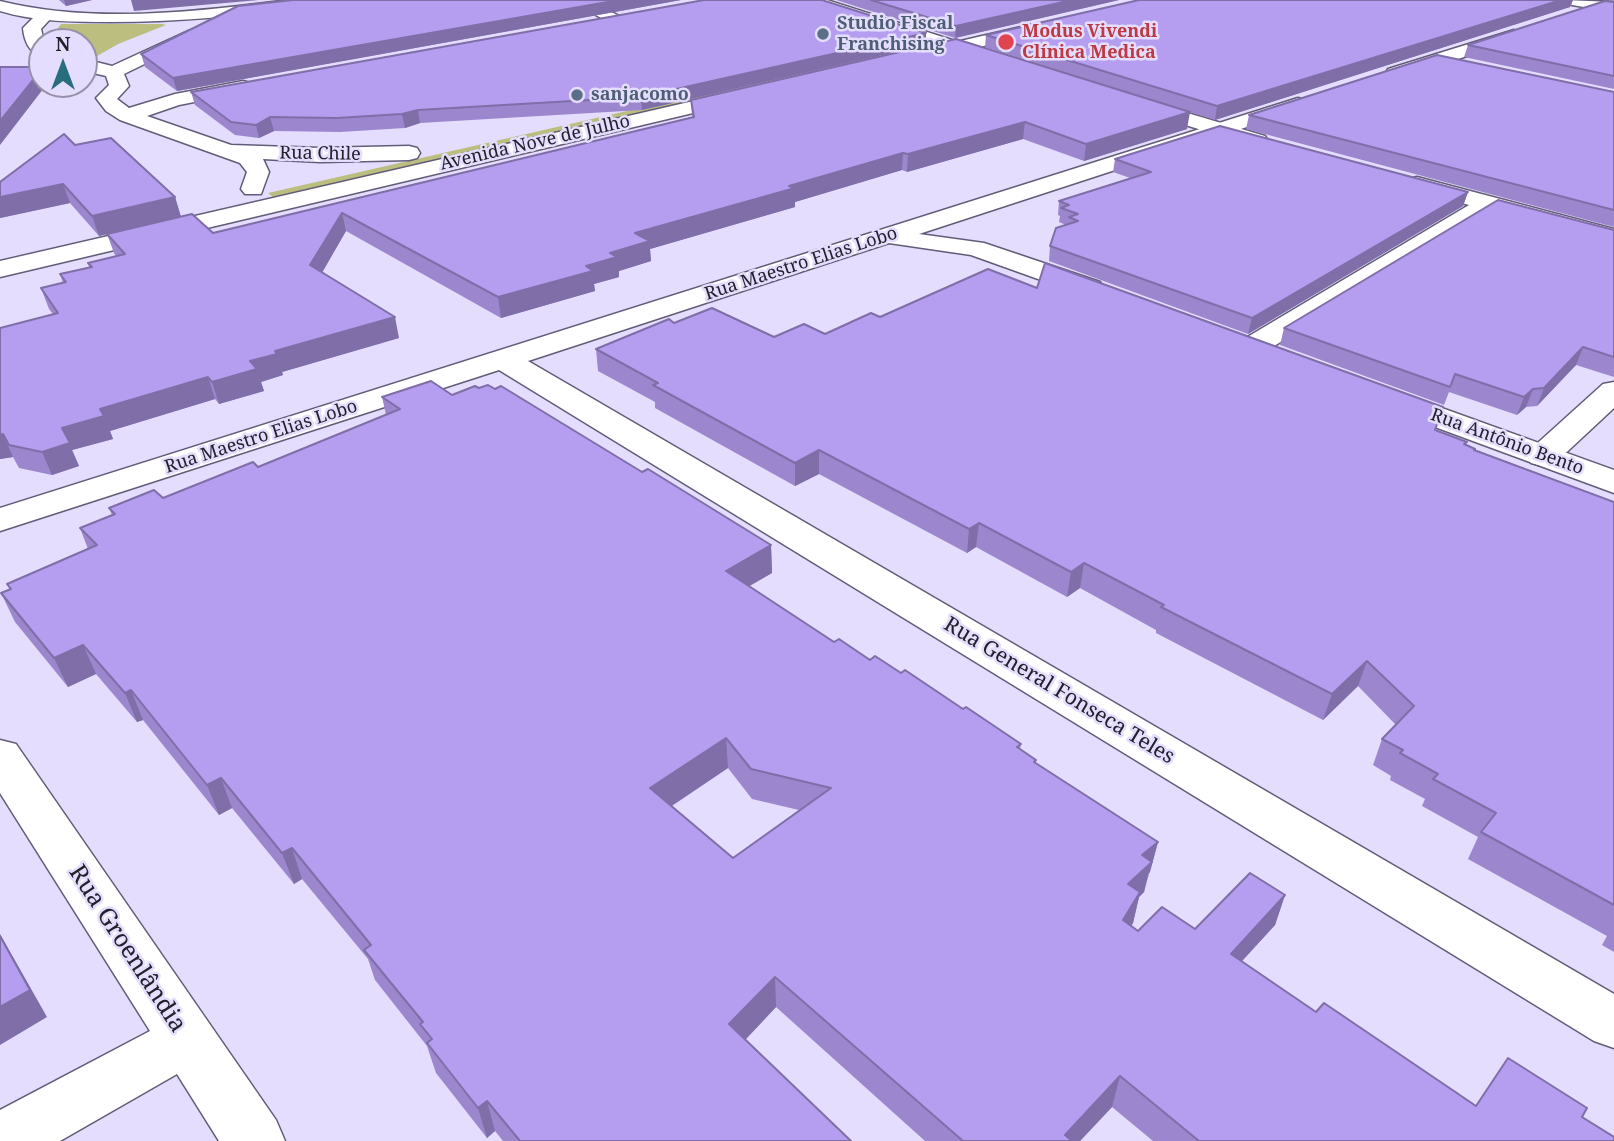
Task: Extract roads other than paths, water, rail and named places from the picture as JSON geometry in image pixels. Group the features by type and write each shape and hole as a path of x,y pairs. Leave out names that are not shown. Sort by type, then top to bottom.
{"street":[{"path":"0,6 45,16 155,17 232,13 324,0"},
{"path":"575,0 624,18 590,24"},
{"path":"811,0 1012,65"},
{"path":"1572,0 1610,6"},
{"path":"1562,18 1610,6"},
{"path":"232,13 116,79 106,98 113,107 127,116 175,100 256,85"},
{"path":"32,28 45,16"},
{"path":"884,46 1052,16 956,47 905,59"},
{"path":"1371,80 1536,27"},
{"path":"1435,60 1474,69"},
{"path":"98,71 175,100"},
{"name":"Avenida Nove de Julho","path":"0,269 749,86 315,174"},
{"path":"1114,97 1274,145"},
{"name":"Rua Maestro Elias Lobo","path":"0,520 1318,97"},
{"name":"Rua Chile","path":"13,242 264,186 256,165 232,151 127,116"},
{"name":"Rua Chile","path":"232,151 320,155 409,153"},
{"path":"1395,178 1614,237"},
{"path":"1289,362 1238,344 1489,204"},
{"path":"883,237 975,248 1117,299"},
{"name":"Rua General Fonseca Teles","path":"503,359 1614,1023"},
{"name":"Rua Antônio Bento","path":"1365,390 1614,482"},
{"path":"1543,456 1614,391"},
{"name":"Rua Groenlândia","path":"0,756 254,1141"},
{"path":"2,1141 186,1040"}],"place":[{"name":"Studio Fiscal Franchising","path":"823,34"},
{"name":"Modus Vivendi Clínica Medica","path":"1006,42"},
{"name":"sanjacomo","path":"577,95"}]}
